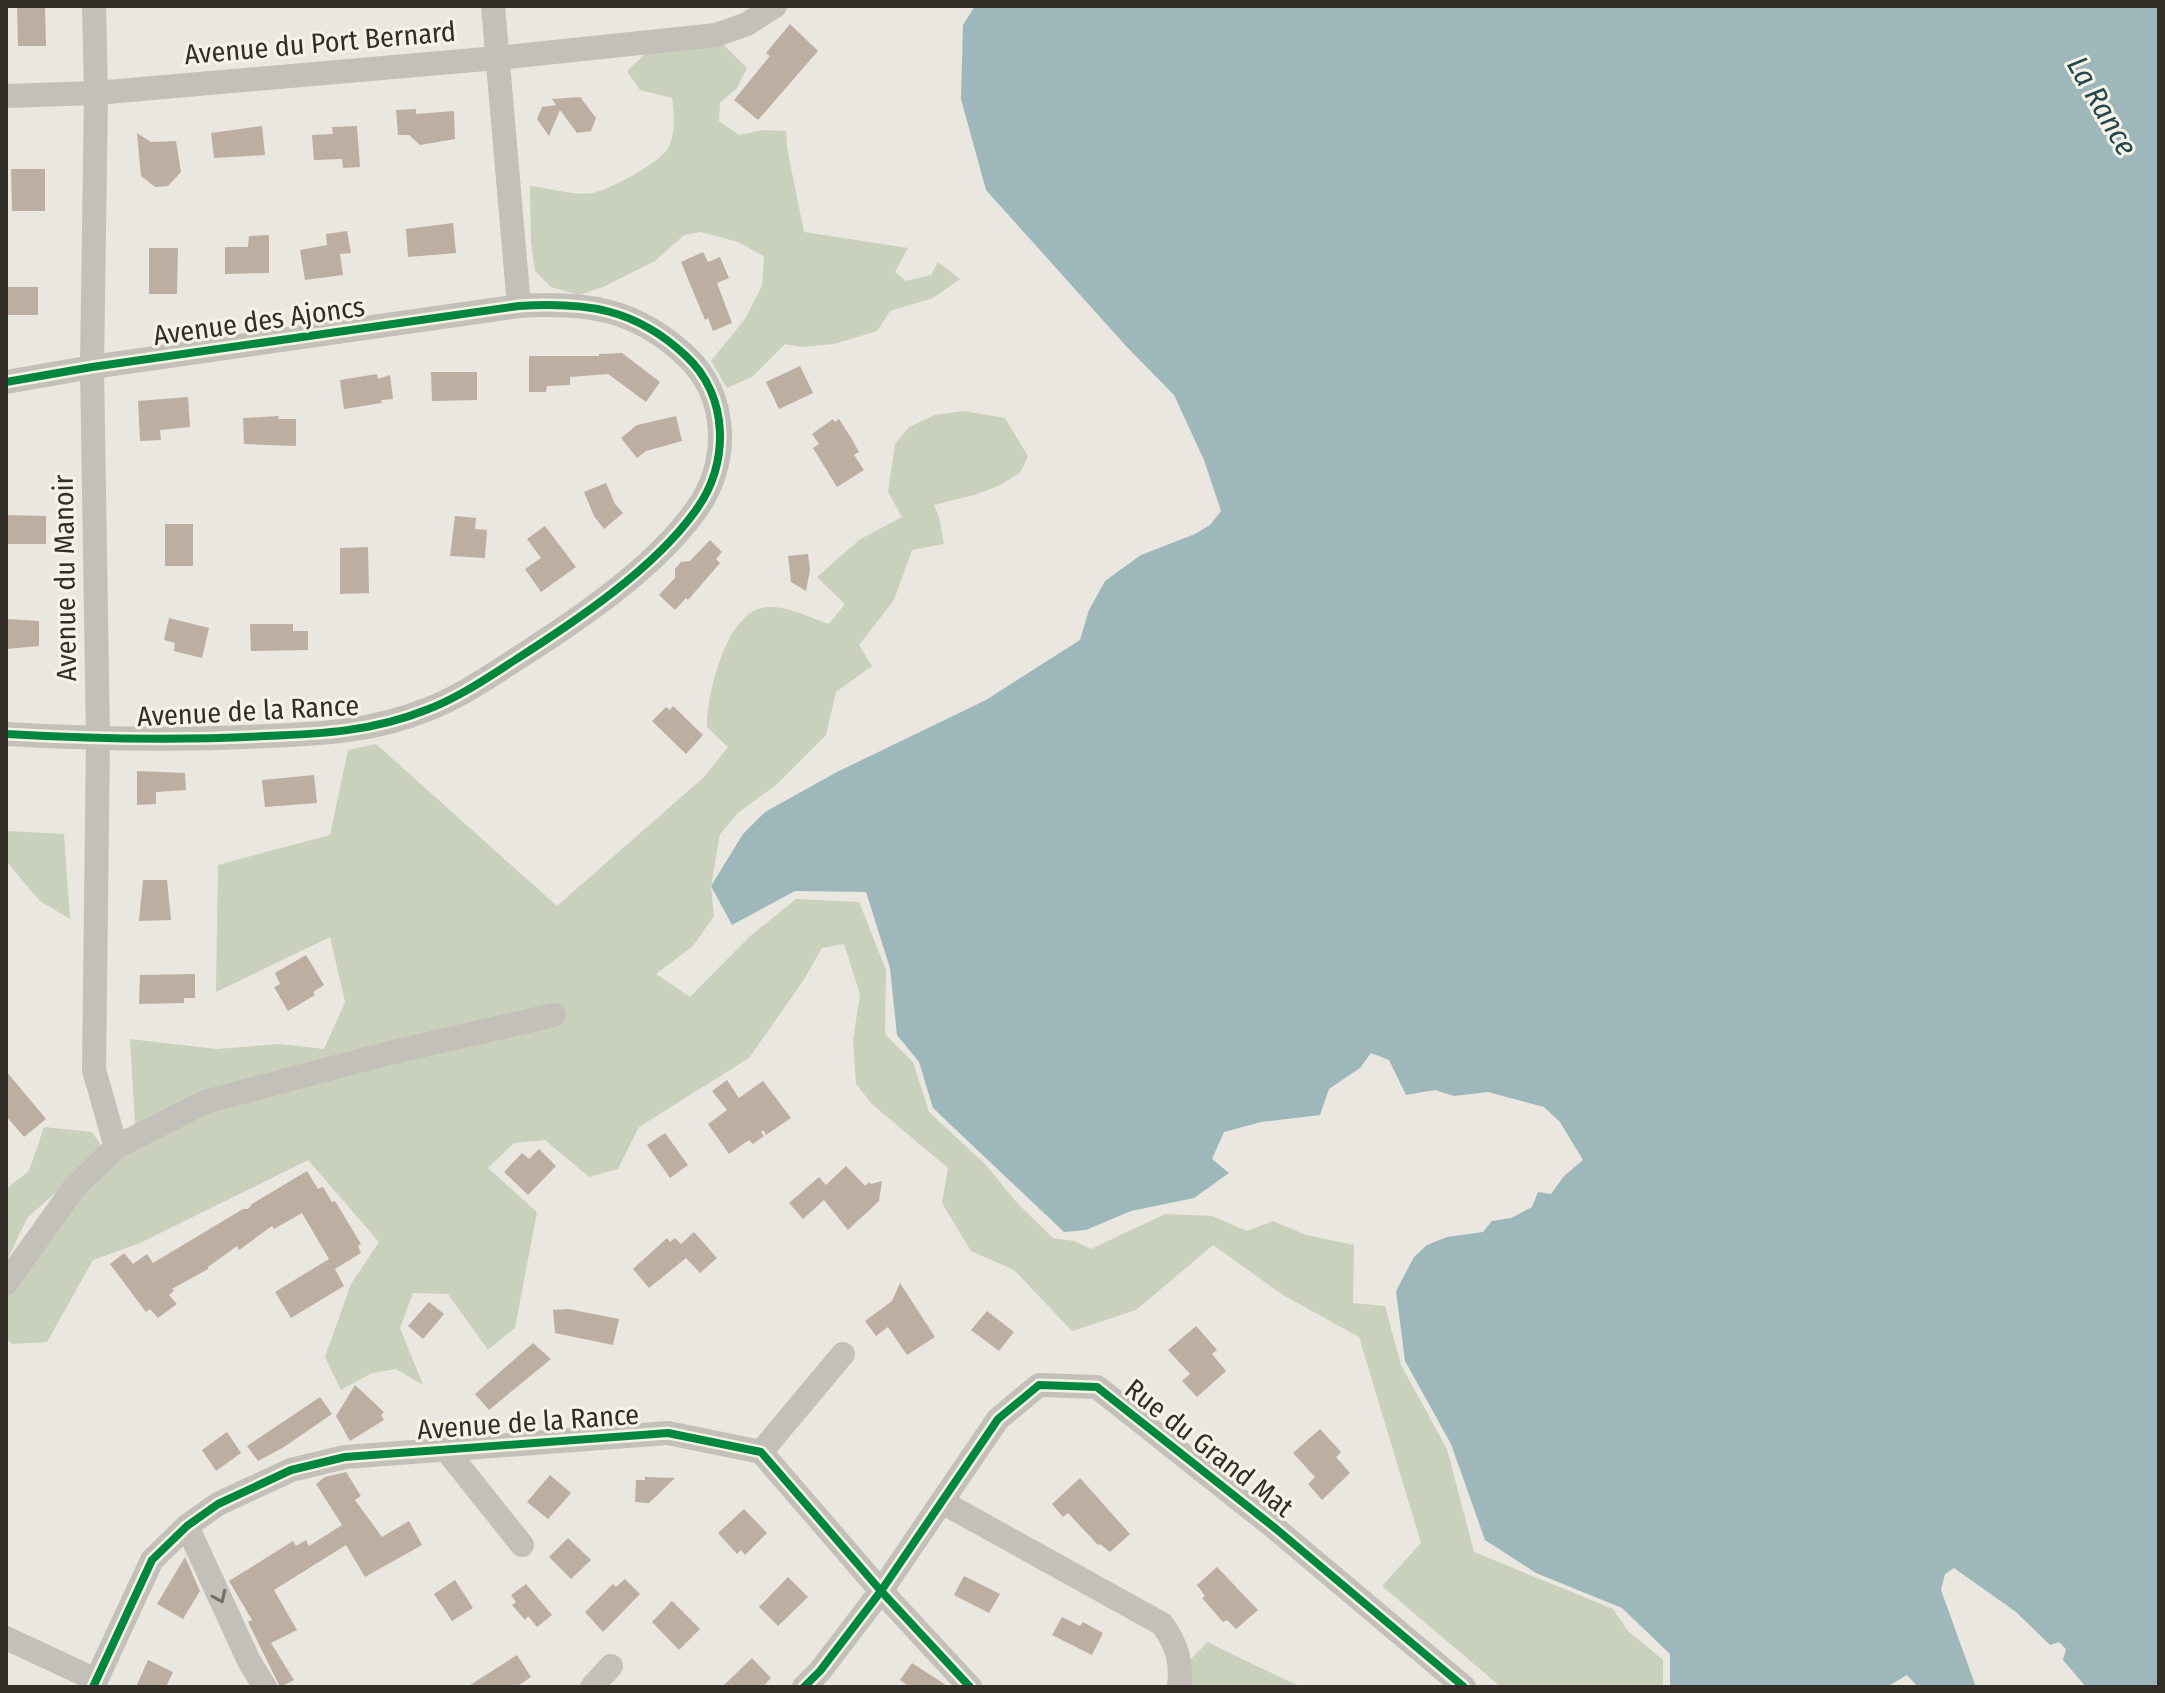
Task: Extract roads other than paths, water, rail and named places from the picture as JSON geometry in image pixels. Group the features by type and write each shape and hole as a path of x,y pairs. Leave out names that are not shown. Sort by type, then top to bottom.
{"street":[{"name":"Avenue du Manoir","path":"94,6 96,93 92,367 98,739 94,1070 116,1147"},
{"path":"493,6 519,306"},
{"name":"Avenue du Port Bernard","path":"6,96 96,93 497,58 716,35 747,24 775,6"},
{"name":"Avenue des Ajoncs","path":"6,382 519,306"},
{"name":"Avenue de la Rance","path":"6,734 98,739 230,738 340,733 386,724 427,710 467,690 558,632 607,596 671,540 697,509 712,482 719,454 721,426 716,402 707,380 672,343 615,312 586,306 519,306"},
{"path":"6,1283 74,1188 116,1147 205,1102 554,1015"},
{"path":"843,1354 761,1452 881,1591 970,1687"},
{"name":"Rue du Grand Mat","path":"804,1687 820,1671 881,1591 998,1419 1039,1385 1097,1387 1275,1528 1464,1687"},
{"name":"Avenue de la Rance","path":"94,1683 152,1560 187,1526 218,1504 291,1470 345,1457 668,1433 761,1452"},
{"path":"447,1451 522,1545"},
{"path":"942,1502 1162,1624 1177,1644 1181,1673 1179,1687"},
{"path":"187,1526 249,1661 265,1687"},
{"path":"6,1638 94,1683"},
{"path":"592,1687 611,1666"}],"water":[{"name":"La Rance","path":"975,6 2159,6 2159,1687 2086,1687 2063,1660 2066,1649 2059,1642 2050,1645 2016,1612 1954,1568 1945,1574 1941,1590 1976,1687 1918,1687 1907,1675 1887,1687 1670,1687 1670,1654 1622,1608 1536,1573 1485,1540 1451,1444 1405,1361 1396,1291 1414,1257 1427,1245 1447,1237 1483,1232 1492,1221 1511,1218 1532,1207 1538,1192 1551,1194 1564,1176 1583,1160 1560,1122 1544,1107 1488,1092 1454,1096 1435,1090 1406,1095 1389,1060 1371,1053 1360,1068 1329,1089 1320,1115 1261,1122 1224,1132 1212,1159 1229,1173 1194,1198 1131,1211 1086,1230 1064,1232 933,1108 919,1062 897,1035 890,968 866,892 795,891 732,925 711,886 743,834 765,812 837,772 986,700 1080,640 1089,610 1105,581 1141,555 1210,525 1221,511 1204,460 1174,395 986,190 961,99 963,25"}]}
